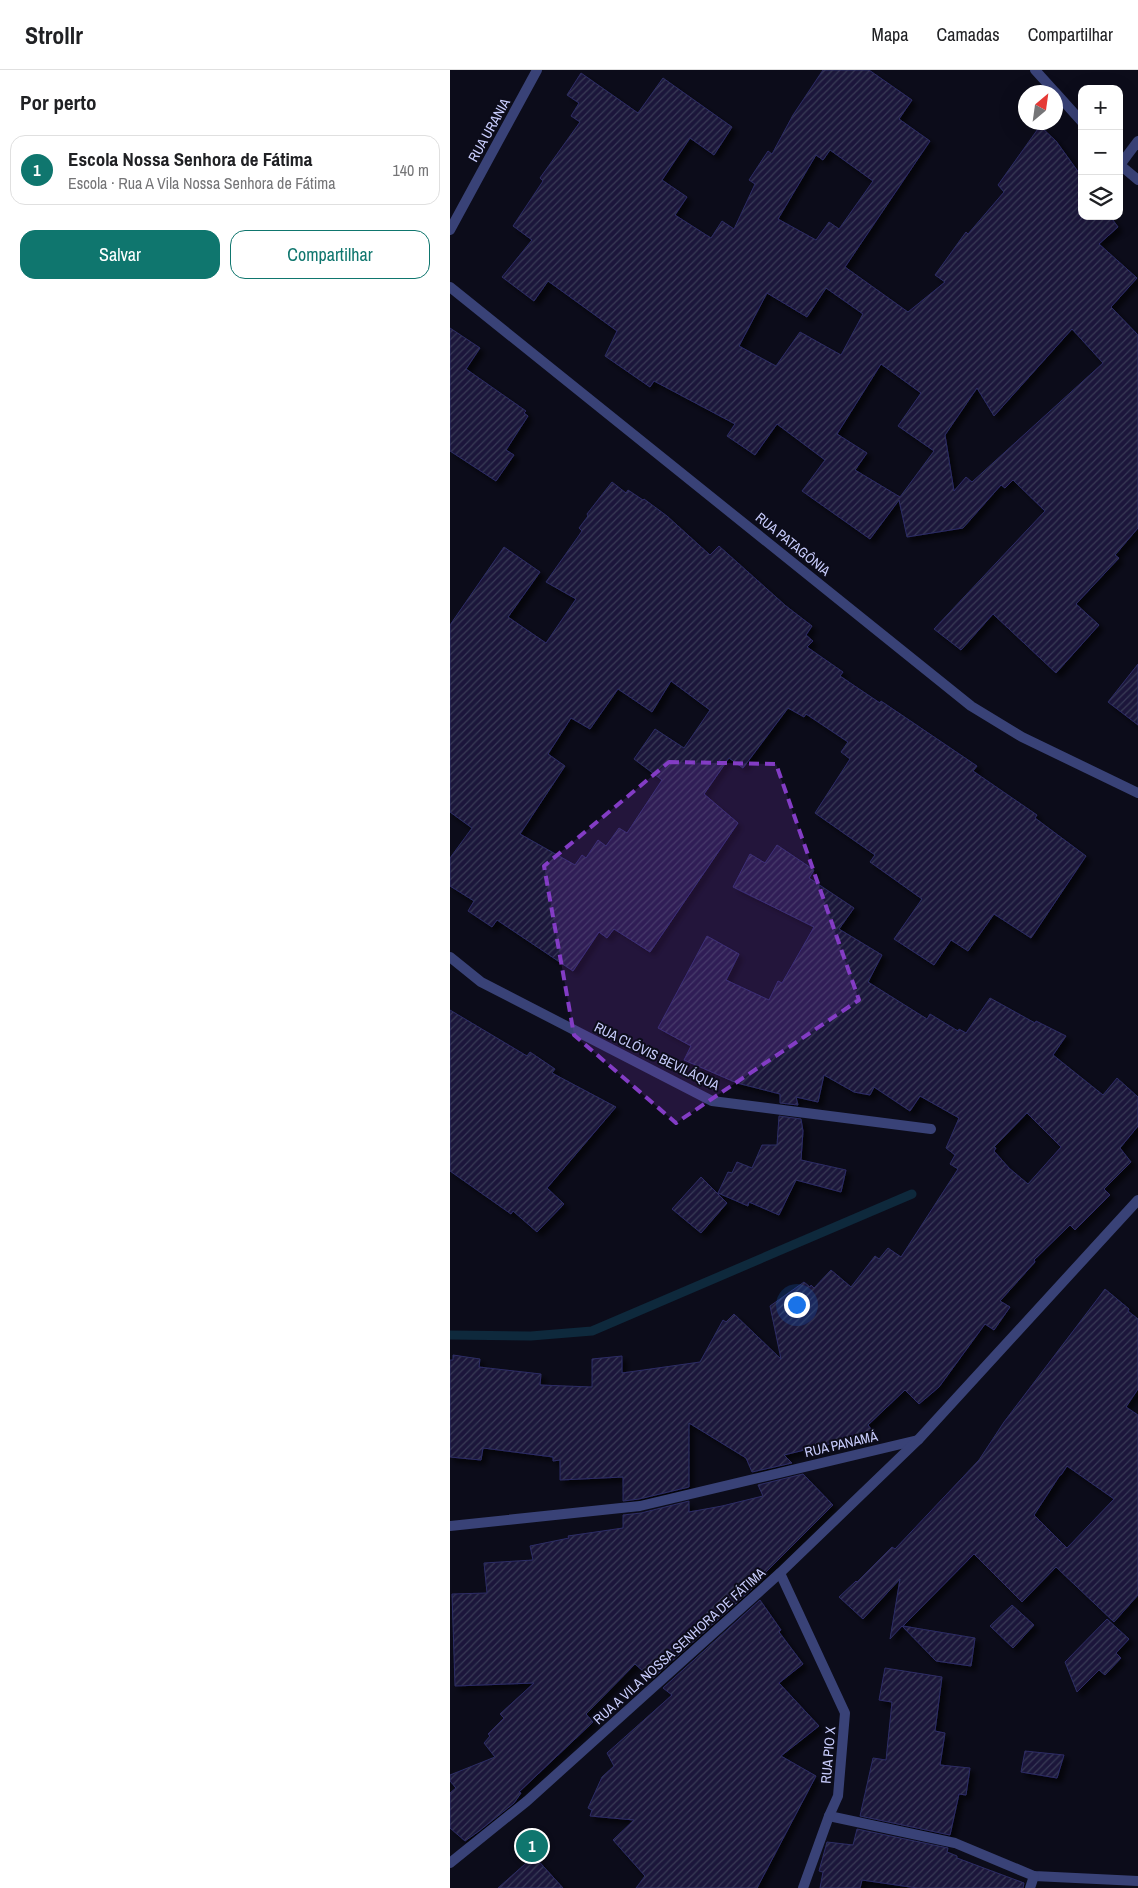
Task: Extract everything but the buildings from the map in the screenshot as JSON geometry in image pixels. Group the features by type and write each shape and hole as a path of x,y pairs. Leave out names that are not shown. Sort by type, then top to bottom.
{"street":[{"name":"RUA URANIA","path":"450,230 537,70"},
{"path":"1035,70 1048,85"},
{"path":"1063,102 1078,118"},
{"path":"1123,160 1138,141"},
{"path":"1123,167 1138,180"},
{"name":"RUA PATAGÔNIA","path":"450,287 971,706 1022,737 1138,793"},
{"name":"RUA CLÓVIS BEVILÁQUA","path":"450,957 481,982 712,1101 931,1129"},
{"path":"918,1440 1138,1200"},
{"name":"RUA PANAMÁ","path":"450,1526 640,1506 918,1440"},
{"name":"RUA A VILA NOSSA SENHORA DE FÁTIMA","path":"450,1863 527,1801 780,1573 918,1440"},
{"name":"RUA PIO X","path":"780,1573 845,1713 838,1796 803,1888"},
{"path":"829,1816 955,1843 1034,1876 1138,1881"},
{"path":"1030,1888 1034,1876"}],"highlighted area":[{"path":"669,762 776,764 859,1000 676,1123 574,1035 544,866"}],"waterway":[{"path":"450,1335 531,1336 592,1331 912,1194"}],"place":[{"name":"Escola Nossa Senhora de Fátima","path":"532,1846"}]}
